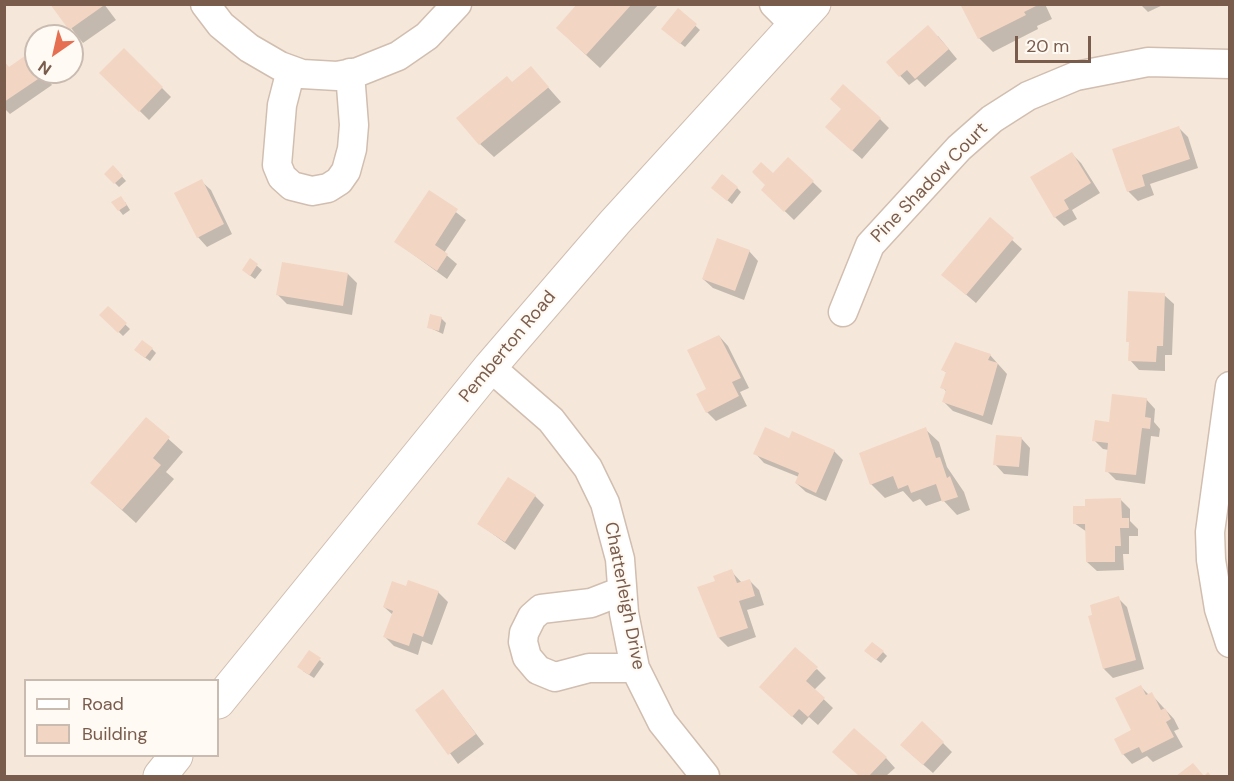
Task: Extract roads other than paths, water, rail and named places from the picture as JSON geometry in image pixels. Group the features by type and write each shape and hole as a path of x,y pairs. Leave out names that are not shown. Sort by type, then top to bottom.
{"street":[{"path":"205,4 222,25 249,48 291,70 321,75 350,73 398,56 427,36 457,4"},
{"name":"Pemberton Road","path":"219,701 490,368 794,11"},
{"name":"Pine Shadow Court","path":"843,312 870,245 902,207 959,148 992,118 1028,96 1076,76 1148,62 1230,64"},
{"path":"291,70 282,105 277,165 282,177 292,186 312,191 328,188 339,181 346,171 352,149 354,125 350,73"},
{"name":"Chatterleigh Drive","path":"490,368 551,420 588,468 608,514 620,559 622,591 635,668 662,723 705,777"},
{"path":"1230,386 1210,532 1211,560 1217,599 1230,644"},
{"path":"622,591 591,603 541,609 532,617 524,633 523,642 527,657 538,670 555,677 589,668 635,668"},
{"path":"160,777 175,757"}]}
